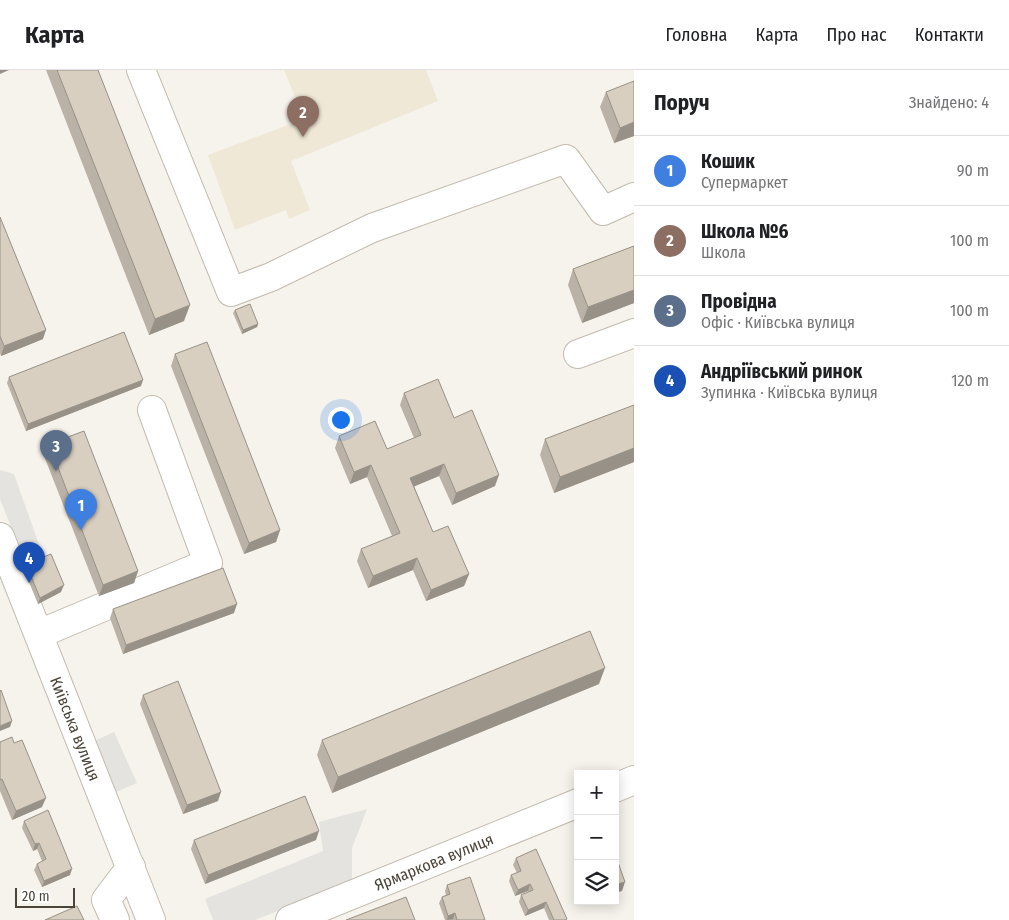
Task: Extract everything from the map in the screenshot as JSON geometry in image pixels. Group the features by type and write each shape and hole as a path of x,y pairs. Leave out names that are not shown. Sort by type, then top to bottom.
{"street":[{"path":"141,70 231,292 271,277 372,228 566,159 603,211 634,197"},
{"path":"578,354 634,332"},
{"path":"39,634 208,563 152,410"},
{"name":"Київська вулиця","path":"0,537 151,920"},
{"path":"619,786 634,780"},
{"name":"Ярмаркова вулиця","path":"290,920 574,805"},
{"path":"116,920 106,900 131,867"}],"shaded area":[{"path":"284,70 426,70 438,101 291,161 310,210 289,219 286,210 235,230 208,155 304,119"},
{"path":"0,470 14,474 42,553 23,558 0,499"},
{"path":"114,732 137,783 114,793 92,742"},
{"path":"367,809 352,848 352,882 255,920 213,920 205,899 323,851 319,822"}],"building":[{"path":"57,70 98,70 190,305 155,319"},
{"path":"634,81 634,122 620,128 606,92"},
{"path":"0,217 46,330 4,346 0,336"},
{"path":"634,246 634,290 588,307 573,269"},
{"path":"250,304 258,324 243,330 235,310"},
{"path":"124,332 143,380 28,424 9,377"},
{"path":"207,342 280,530 249,543 175,354"},
{"path":"438,379 454,418 472,410 499,475 456,493 444,464 410,478 433,532 448,526 469,574 431,590 417,558 373,576 361,549 400,533 371,465 354,472 339,436 375,421 387,449 421,435 404,393"},
{"path":"634,405 634,448 560,477 545,439"},
{"path":"84,431 138,571 103,585 49,444"},
{"path":"51,554 64,585 40,598 26,564"},
{"path":"223,568 237,604 126,645 113,609"},
{"path":"590,631 605,668 338,777 322,740"},
{"path":"178,681 221,792 187,805 143,695"},
{"path":"0,691 12,721 0,726"},
{"path":"12,737 14,743 22,740 46,798 16,811 2,779 0,780 0,742"},
{"path":"305,796 319,831 208,875 194,840"},
{"path":"48,810 72,869 44,881 37,864 46,859 39,843 35,844 24,821"},
{"path":"536,849 567,919 565,920 554,920 546,902 528,910 521,895 533,890 530,884 518,890 511,875 521,871 516,858"},
{"path":"619,865 625,882 619,884"},
{"path":"470,877 485,920 457,920 455,913 448,916 442,897 450,894 447,885"},
{"path":"406,897 415,920 346,920"},
{"path":"77,906 84,920 45,920"}],"place":[{"name":"Школа №6","path":"303,137"},
{"name":"Провідна","path":"56,471"},
{"name":"Кошик","path":"81,530"},
{"name":"Андріївський ринок","path":"29,583"}]}
